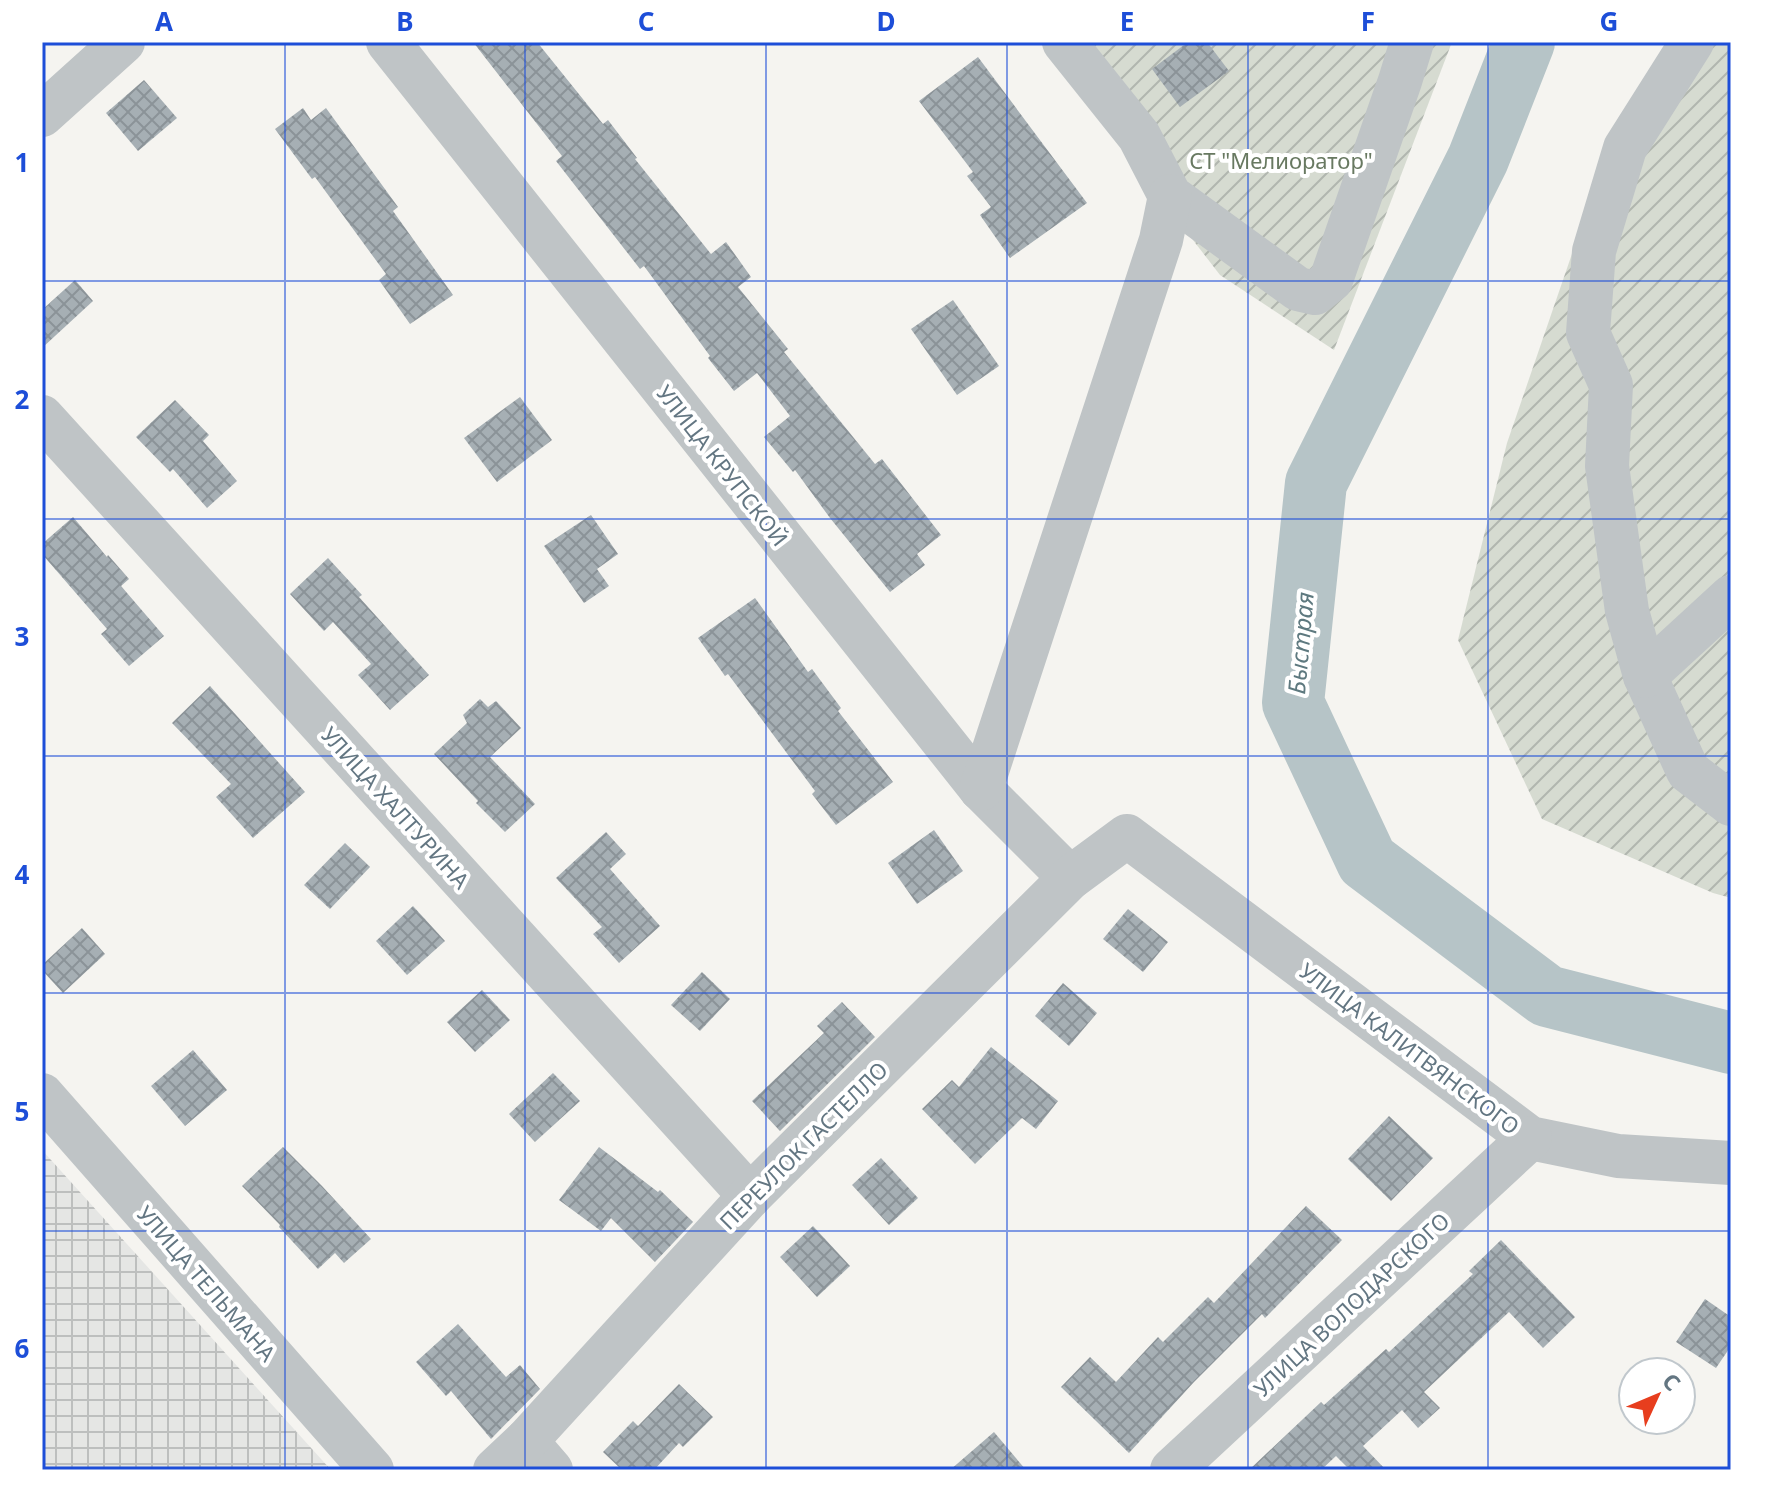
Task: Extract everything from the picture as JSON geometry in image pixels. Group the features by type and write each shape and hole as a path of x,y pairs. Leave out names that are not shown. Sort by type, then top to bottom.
{"street":[{"path":"42,115 123,42"},
{"name":"УЛИЦА КРУПСКОЙ","path":"388,42 981,789 1070,878"},
{"path":"1064,42 1139,136 1170,196 1298,289 1315,293 1331,280 1412,42"},
{"path":"1692,42 1625,148 1594,251 1588,333 1611,385 1607,466 1627,611 1645,676 1688,771 1731,804"},
{"path":"981,789 1161,240 1170,196"},
{"name":"УЛИЦА ХАЛТУРИНА","path":"42,417 750,1196"},
{"path":"1645,676 1731,597"},
{"name":"ПЕРЕУЛОК ГАСТЕЛЛО","path":"524,1460 750,1196 1070,878 1127,836"},
{"name":"УЛИЦА КАЛИТВЯНСКОГО","path":"1127,836 1530,1138 1618,1156 1731,1163"},
{"name":"УЛИЦА ТЕЛЬМАНА","path":"42,1095 372,1470"},
{"name":"УЛИЦА ВОЛОДАРСКОГО","path":"1172,1470 1530,1138"}],"shaded area":[{"path":"42,1150 331,1470 42,1470"}],"green space":[{"name":"СТ \"Мелиоратор\"","path":"1040,42 1452,42 1334,350 1220,275"},
{"path":"1674,42 1731,42 1731,898 1542,819 1458,640 1507,443 1619,117"}],"building":[{"path":"473,42 537,42 603,124 608,120 711,254 726,242 751,277 738,287 788,349 784,352 875,464 882,459 941,535 917,554 925,565 890,592 795,470 793,472 764,437 790,416 757,373 734,391 644,266 640,269 556,161 562,156"},
{"path":"1188,42 1207,42 1229,71 1180,107 1152,69"},
{"path":"978,57 1087,203 1010,258 980,215 991,207 967,176 973,172 919,101"},
{"path":"144,80 177,118 138,151 106,113"},
{"path":"303,108 311,120 326,108 398,207 393,211 453,295 410,324 379,280 386,274 315,177 312,179 275,129"},
{"path":"75,280 93,301 42,348 42,310"},
{"path":"953,300 999,366 957,395 911,329"},
{"path":"520,397 552,440 497,482 464,438"},
{"path":"175,400 209,435 203,441 237,481 207,508 173,469 170,472 136,437"},
{"path":"591,515 618,554 597,569 609,586 584,603 544,546"},
{"path":"73,517 129,579 121,586 164,636 129,666 101,634 107,629 42,554 42,544"},
{"path":"328,558 429,675 390,710 358,675 371,664 333,622 324,631 290,594"},
{"path":"755,598 808,672 812,669 841,708 838,711 893,782 836,825 812,794 815,791 698,638"},
{"path":"210,686 305,792 253,838 216,797 231,784 172,723"},
{"path":"480,699 488,707 496,701 521,728 490,757 535,804 505,832 434,754 467,723 463,715"},
{"path":"934,830 963,871 917,904 888,863"},
{"path":"606,832 626,854 610,869 660,926 619,963 593,934 602,927 556,878"},
{"path":"345,843 370,867 330,909 304,885"},
{"path":"413,906 445,941 407,975 376,941"},
{"path":"1128,909 1168,942 1143,972 1103,939"},
{"path":"82,928 105,954 63,993 42,970 42,965"},
{"path":"702,972 730,999 700,1031 671,1005"},
{"path":"1063,983 1097,1013 1069,1046 1035,1016"},
{"path":"482,990 510,1020 475,1052 447,1022"},
{"path":"842,1002 875,1037 780,1131 752,1101 824,1033 817,1026"},
{"path":"991,1047 1058,1101 1036,1129 1022,1118 975,1164 922,1109 952,1080 959,1087"},
{"path":"193,1050 227,1090 185,1126 151,1086"},
{"path":"553,1073 580,1101 535,1142 509,1114"},
{"path":"1389,1116 1433,1158 1391,1201 1348,1159"},
{"path":"283,1147 371,1239 344,1263 335,1253 318,1269 242,1186"},
{"path":"599,1147 658,1192 660,1190 693,1222 655,1262 611,1218 601,1231 559,1200"},
{"path":"881,1158 918,1198 889,1225 852,1185"},
{"path":"1306,1206 1342,1240 1265,1318 1262,1314 1194,1382 1129,1453 1061,1387 1090,1357 1116,1382 1158,1337 1163,1342 1208,1297 1214,1303"},
{"path":"813,1226 850,1266 817,1297 780,1257"},
{"path":"1501,1240 1575,1317 1543,1348 1509,1312 1424,1392 1440,1408 1418,1428 1402,1410 1363,1446 1386,1470 1350,1470 1336,1456 1321,1470 1249,1470 1321,1402 1324,1405 1386,1349 1389,1352 1473,1274 1469,1271"},
{"path":"1705,1299 1731,1317 1731,1346 1716,1368 1676,1342"},
{"path":"458,1324 506,1377 520,1365 540,1389 491,1439 451,1391 446,1396 416,1362"},
{"path":"679,1384 713,1417 683,1447 679,1443 654,1470 622,1470 603,1452 633,1421 638,1426"},
{"path":"994,1432 1026,1470 950,1470"}],"waterway":[{"name":"Быстрая","path":"1524,42 1478,159 1316,483 1293,703 1367,861 1547,996 1731,1043"}]}
